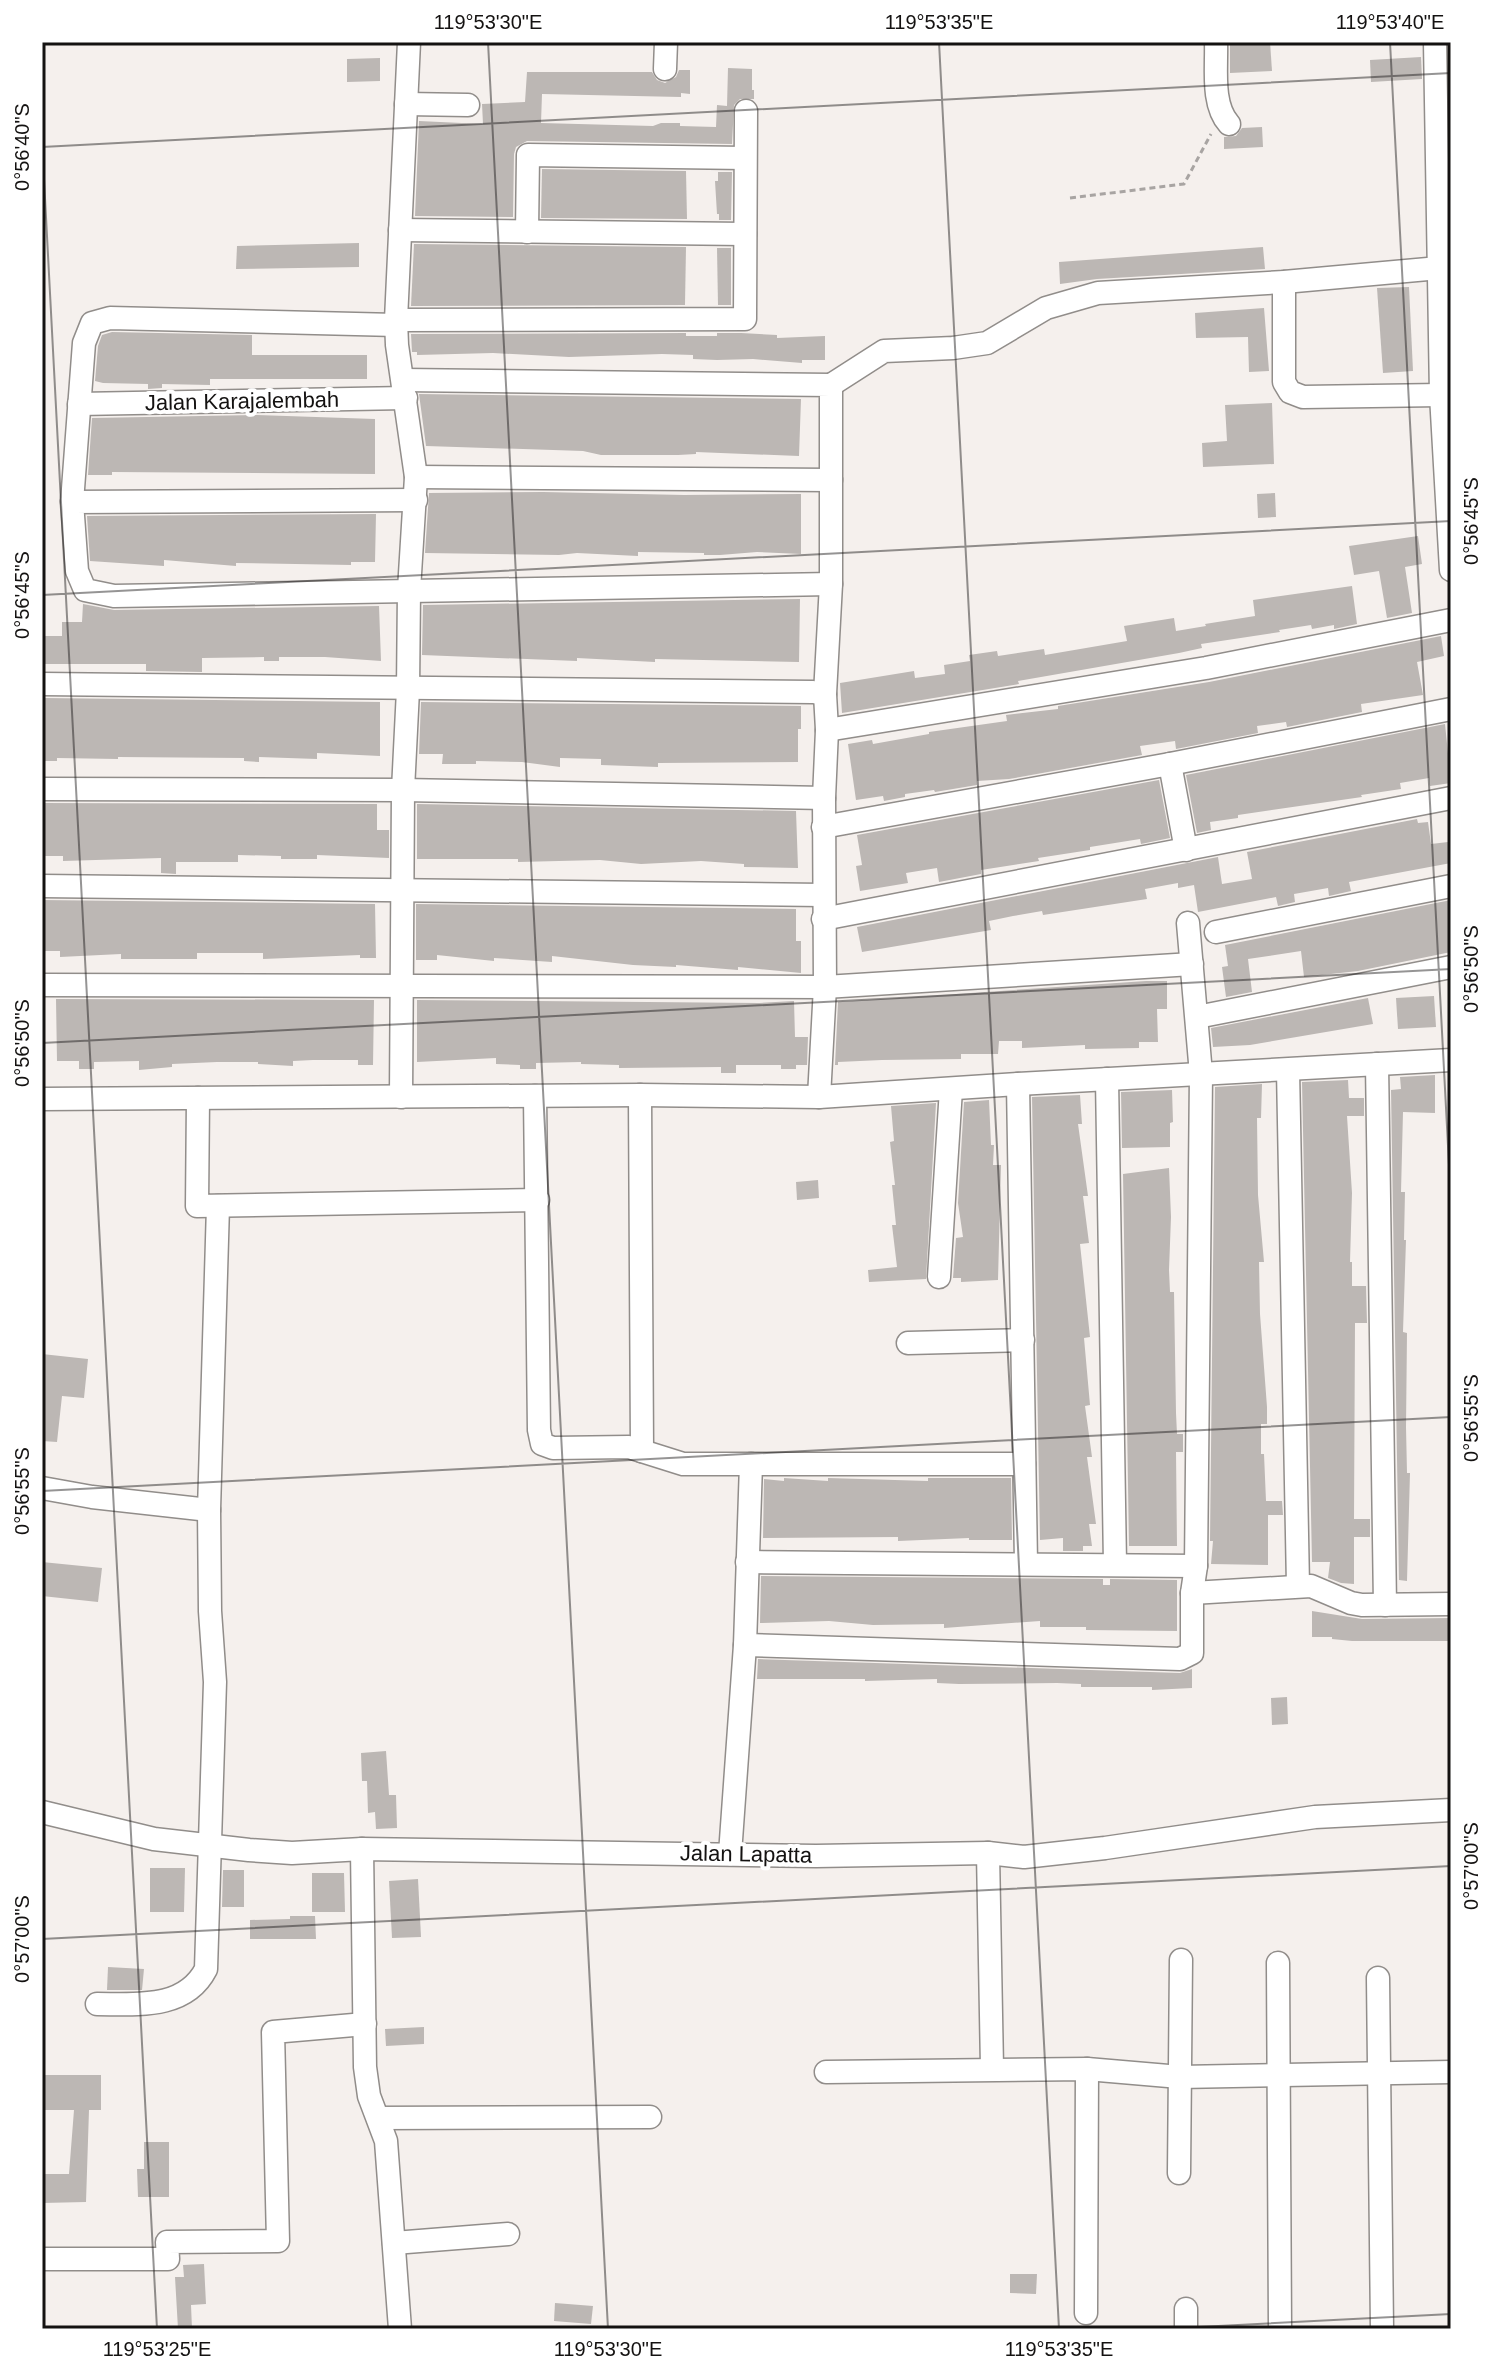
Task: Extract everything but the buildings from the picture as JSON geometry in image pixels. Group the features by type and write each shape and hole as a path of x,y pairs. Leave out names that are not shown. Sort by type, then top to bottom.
{"street":[{"path":"401,1097 403,790 416,477 396,322 409,42"},
{"path":"665,69 666,42"},
{"path":"1216,42 1218,92 1225,118"},
{"path":"1435,42 1444,212 1439,268 1441,395 1451,570"},
{"path":"406,104 468,105"},
{"path":"746,111 745,319 396,322 110,318 92,323 84,343 72,502 77,571 85,590 114,596 831,584"},
{"path":"527,232 528,155 745,158"},
{"path":"400,230 745,234"},
{"path":"819,1097 825,987 823,827 831,584 831,385 877,354 987,343 1046,308 1098,293 1284,282 1439,268"},
{"path":"1284,282 1284,382 1290,392 1303,397 1441,395"},
{"name":"Jalan Karajalembah","path":"79,404 404,389 831,385"},
{"path":"416,477 831,480"},
{"path":"72,502 416,500"},
{"path":"827,730 1206,668 1451,620"},
{"path":"42,684 825,694"},
{"path":"823,827 1451,709"},
{"path":"1170,764 1186,850"},
{"path":"42,789 403,790 824,798"},
{"path":"823,919 1451,798"},
{"path":"42,886 823,895"},
{"path":"1216,932 1451,886"},
{"path":"745,1645 1180,1659 1192,1651 1192,1593 1196,1566 1201,1074 1188,923"},
{"path":"42,985 825,987 1192,964"},
{"path":"1197,1017 1451,967"},
{"path":"42,1099 640,1095 819,1097 1451,1060"},
{"path":"1377,1064 1385,1605"},
{"path":"1288,1070 1298,1586"},
{"path":"1107,1079 1115,1564"},
{"path":"1018,1084 1026,1563"},
{"path":"939,1277 951,1089"},
{"path":"640,1095 642,1451"},
{"path":"535,1096 539,1430 542,1444 553,1448 616,1445 683,1464 1024,1464"},
{"path":"198,1098 196,1204 200,1206 538,1200"},
{"path":"97,2004 138,2004 183,1995 200,1981 208,1956 215,1682 210,1611 209,1510 218,1206"},
{"path":"908,1343 1023,1340"},
{"path":"730,1854 745,1645 751,1464"},
{"path":"42,1488 209,1510"},
{"path":"747,1562 1196,1566"},
{"path":"1192,1593 1298,1586 1318,1589 1351,1603 1451,1604"},
{"name":"Jalan Lapatta","path":"42,1812 123,1833 210,1846 292,1853 362,1849 816,1856 988,1853 1024,1857 1315,1817 1451,1810"},
{"path":"362,1849 367,2081 369,2096 386,2141 400,2329"},
{"path":"988,1853 992,2068"},
{"path":"1179,2173 1181,1960"},
{"path":"1278,1963 1280,2329"},
{"path":"1378,1978 1382,2329"},
{"path":"42,2259 168,2259 167,2242 278,2241 273,2032 365,2024"},
{"path":"1086,2313 1087,2069"},
{"path":"826,2072 1087,2069 1180,2077 1451,2072"},
{"path":"378,2118 650,2117"},
{"path":"394,2243 508,2234"}],"path":[{"path":"1070,198 1184,184 1225,118"}]}
